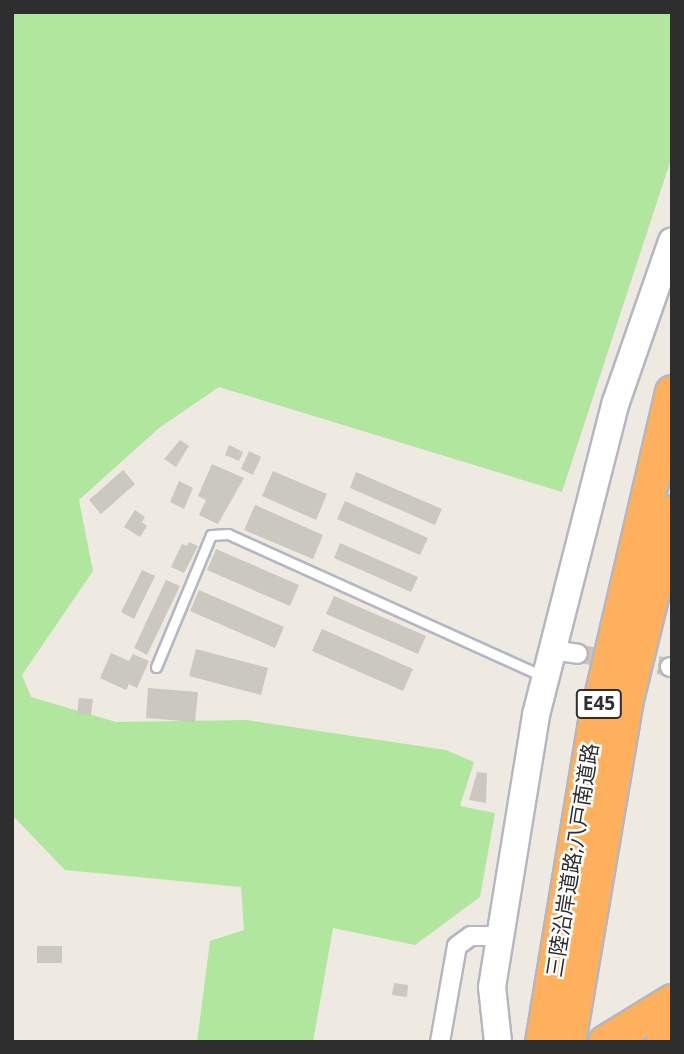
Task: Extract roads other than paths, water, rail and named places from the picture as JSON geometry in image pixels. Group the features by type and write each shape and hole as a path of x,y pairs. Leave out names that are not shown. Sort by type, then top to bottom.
{"highway":[{"name":"三陸沿岸道路;八戸南道路","path":"552,1034 594,727 672,392"},
{"name":"三陸沿岸道路;八戸南道路","path":"552,1034 575,999 627,695 672,512"},
{"path":"605,1042 672,1001"},
{"path":"663,1042 672,1036"}],"street":[{"path":"498,1042 492,988 545,677 616,402 672,241"},
{"path":"551,650 578,654"},
{"path":"440,1042 457,946 471,936 499,936"}],"lane":[{"path":"156,667 211,535 228,534 545,677"}],"tunnel":[{"path":"578,654 670,667"}]}
